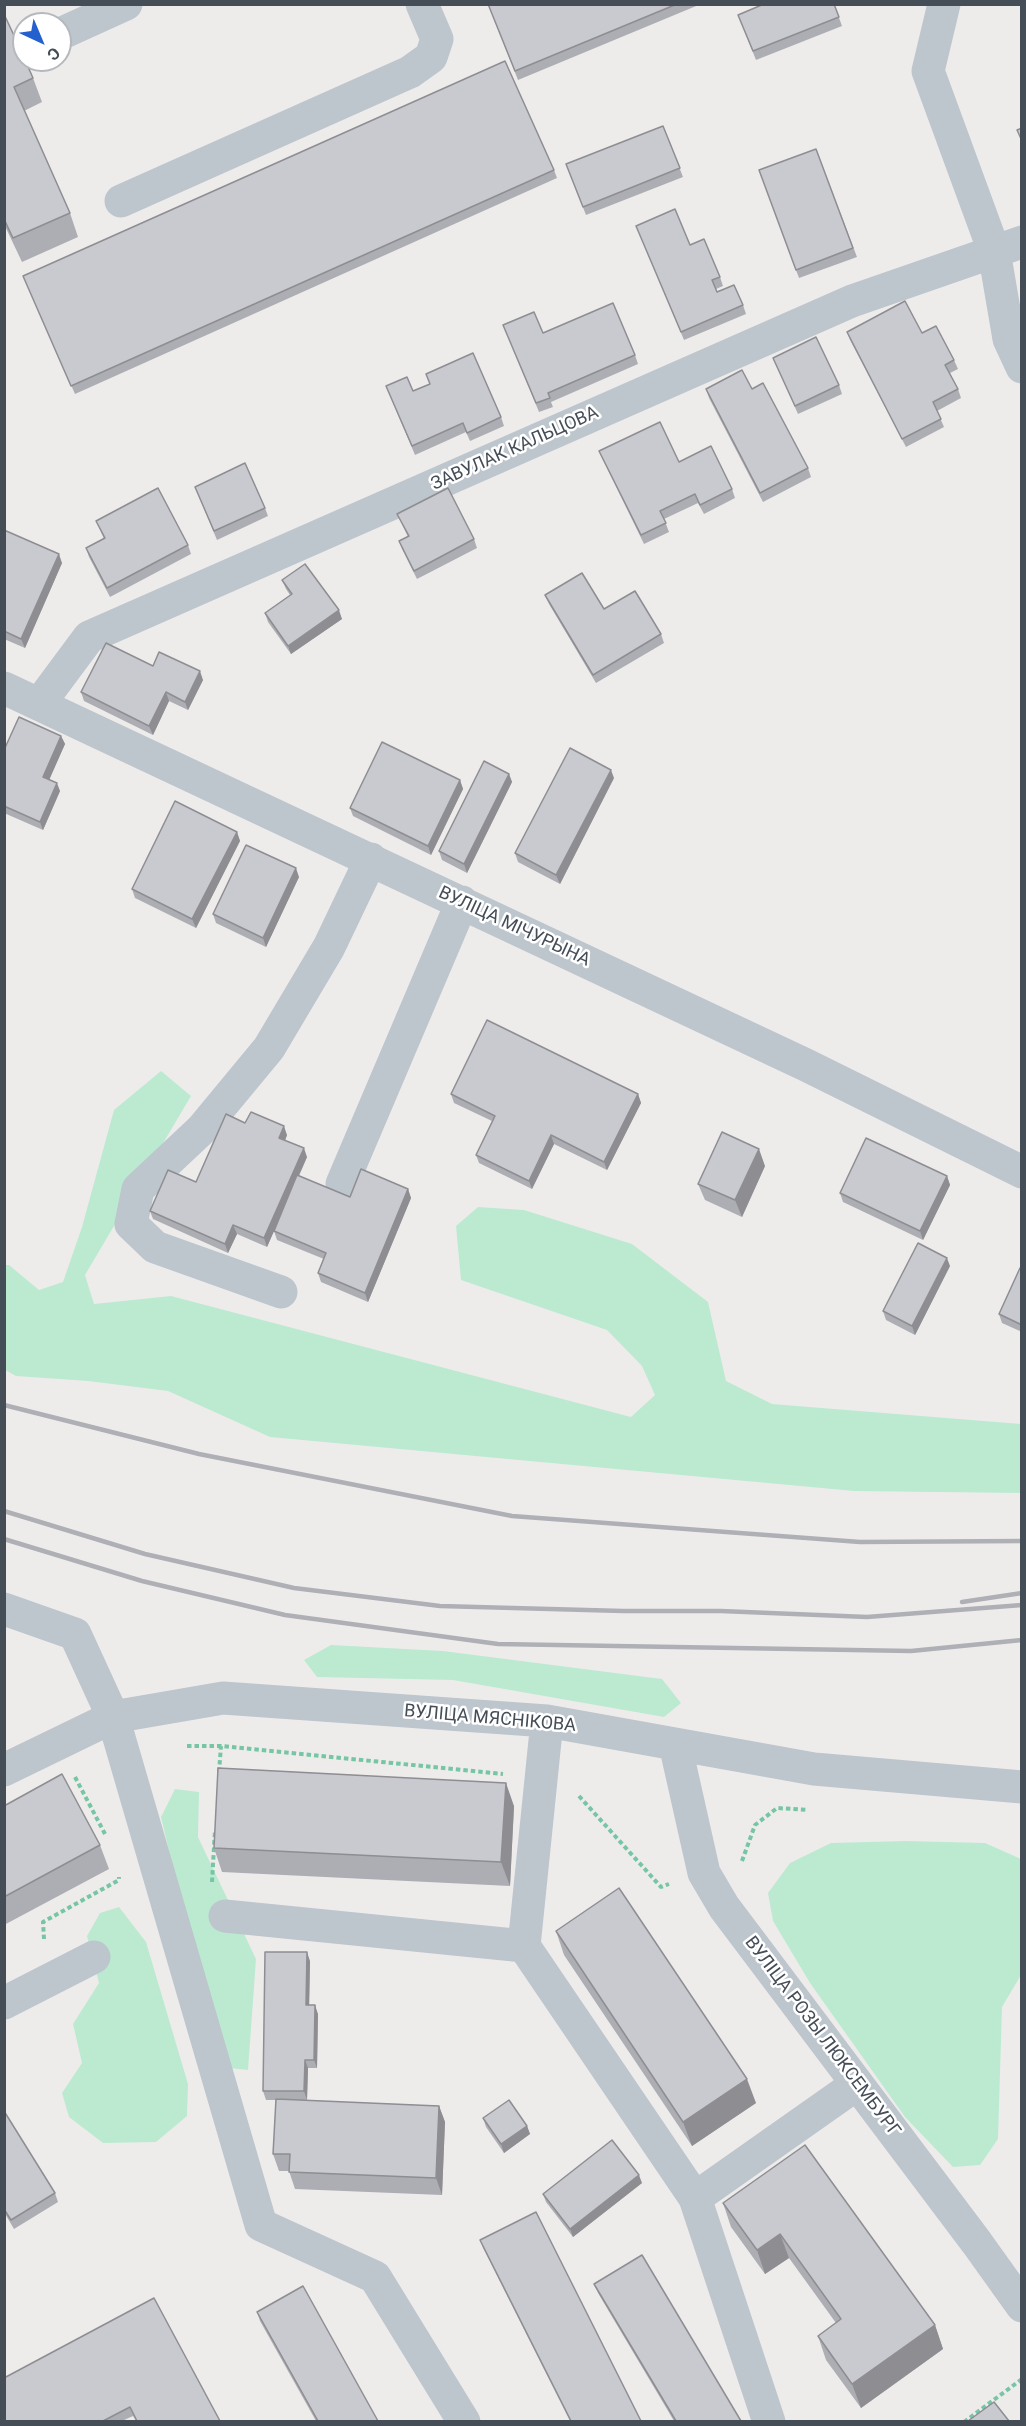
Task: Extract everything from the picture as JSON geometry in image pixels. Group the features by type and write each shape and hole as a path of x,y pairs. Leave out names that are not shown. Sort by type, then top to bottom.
{"street":[{"path":"72,29 126,4"},
{"path":"121,201 410,72 431,57 437,39 422,4"},
{"path":"944,4 928,71 1012,253 1010,339 1022,367"},
{"name":"ЗАВУЛАК КАЛЬЦОВА","path":"40,703 89,637 852,301 1012,253"},
{"name":"ВУЛІЦА МІЧУРЫНА","path":"4,688 806,1065 1022,1172"},
{"path":"281,1292 155,1247 131,1224 138,1189 202,1129 269,1048 329,947 371,859"},
{"path":"342,1184 462,902"},
{"path":"4,1609 75,1634 113,1717 261,2226 375,2277 464,2421"},
{"name":"ВУЛІЦА МЯСНІКОВА","path":"4,1770 113,1717 223,1698 547,1721 814,1769 1022,1786"},
{"path":"547,1721 524,1946 695,2198 769,2421"},
{"name":"ВУЛІЦА РОЗЫ ЛЮКСЕМБУРГ","path":"675,1743 704,1873 724,1907 1022,2306"},
{"path":"225,1916 524,1946"},
{"path":"4,2002 94,1957"},
{"path":"695,2198 857,2084"}],"path":[{"path":"218,1779 221,1746"},
{"path":"72,1771 107,1839"},
{"path":"215,1824 211,1880 225,1916"},
{"path":"47,1981 43,1922 118,1880 120,1874"},
{"path":"964,2421 1022,2379"}],"green space":[{"path":"161,1071 191,1096 85,1275 94,1304 171,1296 631,1417 655,1395 642,1366 607,1330 461,1280 456,1226 478,1207 524,1210 632,1244 708,1302 726,1381 772,1404 1021,1424 1021,1493 854,1491 270,1437 168,1391 88,1381 16,1376 5,1370 4,1265 9,1265 39,1290 63,1282 82,1227 114,1110"},
{"path":"331,1645 443,1651 662,1679 681,1703 664,1717 453,1680 317,1677 304,1660"},
{"path":"175,1789 199,1792 198,1837 256,1959 248,2070 220,2067 161,1817"},
{"path":"906,1841 985,1843 1021,1859 1021,1975 1002,2007 998,2139 980,2165 953,2167 905,2117 810,1983 773,1921 768,1893 790,1863 831,1843"},
{"path":"119,1907 146,1942 188,2084 187,2116 156,2142 103,2143 69,2117 62,2093 82,2063 73,2024 99,1983 87,1936 100,1913"}],"building":[{"path":"488,4 677,4 515,71"},
{"path":"764,4 834,4 839,17 753,51 738,15"},
{"path":"4,14 12,31 12,72 30,72 33,78 14,87 70,213 13,238 4,219"},
{"path":"505,61 554,170 71,386 23,276"},
{"path":"663,126 680,168 583,207 566,164"},
{"path":"1022,128 1022,141 1017,130"},
{"path":"816,149 853,248 796,270 759,170"},
{"path":"675,209 690,245 704,239 720,277 712,280 717,292 734,285 743,305 681,332 636,226"},
{"path":"905,301 922,333 936,326 954,360 945,365 958,389 933,402 941,419 902,439 847,332"},
{"path":"613,303 635,355 548,393 550,398 536,403 503,325 534,312 543,333"},
{"path":"816,337 839,385 795,406 773,358"},
{"path":"473,353 501,417 467,433 463,423 412,446 386,386 407,377 413,391 430,384 426,374"},
{"path":"742,370 752,389 763,383 808,468 760,493 706,389"},
{"path":"660,422 679,462 711,446 732,489 700,505 695,494 660,511 666,523 641,535 599,451"},
{"path":"245,463 265,508 214,531 195,487"},
{"path":"158,488 188,545 107,588 86,548 105,538 96,521"},
{"path":"448,488 474,539 414,571 399,541 409,536 397,514"},
{"path":"4,530 59,554 21,639 4,631"},
{"path":"305,564 339,610 288,646 265,613 292,594 282,580"},
{"path":"582,573 604,609 635,591 661,634 593,675 545,595"},
{"path":"106,643 153,666 159,652 200,671 185,702 166,692 149,726 81,692"},
{"path":"19,717 61,736 43,777 57,783 40,822 4,806 4,750"},
{"path":"382,742 460,780 428,846 350,808"},
{"path":"570,748 611,770 556,875 515,853"},
{"path":"484,761 509,774 464,864 439,851"},
{"path":"175,801 237,832 192,919 132,889"},
{"path":"246,845 296,868 263,938 213,914"},
{"path":"487,1020 638,1094 604,1162 551,1135 529,1181 476,1155 495,1116 451,1094"},
{"path":"251,1112 284,1126 279,1138 304,1148 264,1238 233,1225 225,1244 150,1211 168,1170 196,1182 226,1114 245,1123"},
{"path":"722,1132 759,1149 735,1200 698,1184"},
{"path":"866,1138 947,1176 920,1231 840,1193"},
{"path":"361,1169 408,1189 365,1293 318,1273 326,1253 274,1231 297,1175 350,1197"},
{"path":"918,1243 947,1258 912,1326 883,1311"},
{"path":"1022,1268 1022,1325 999,1314"},
{"path":"218,1768 506,1783 501,1862 214,1848"},
{"path":"62,1774 100,1845 4,1897 4,1806"},
{"path":"619,1888 747,2079 683,2122 556,1931"},
{"path":"265,1952 307,1952 306,2005 315,2005 314,2060 305,2060 304,2091 263,2091"},
{"path":"276,2099 439,2106 436,2178 289,2172 290,2154 273,2154"},
{"path":"509,2100 527,2126 501,2144 483,2118"},
{"path":"4,2111 55,2193 11,2220 4,2209"},
{"path":"612,2140 639,2175 570,2229 543,2194"},
{"path":"805,2145 935,2325 852,2384 818,2336 841,2319 780,2234 757,2250 723,2203"},
{"path":"536,2212 641,2421 571,2421 480,2240"},
{"path":"642,2255 741,2421 676,2421 594,2284"},
{"path":"303,2286 378,2421 318,2421 257,2312"},
{"path":"154,2298 220,2421 137,2421 130,2407 103,2421 4,2421 4,2378"},
{"path":"994,2402 1009,2421 968,2421"}],"railway":[{"path":"4,1405 199,1454 512,1516 860,1542 1022,1541"},
{"path":"4,1511 145,1554 294,1588 440,1606 721,1611 867,1617 1022,1605"},
{"path":"4,1539 142,1581 285,1615 498,1644 911,1651 1022,1640"},
{"path":"962,1602 1022,1593"}]}
